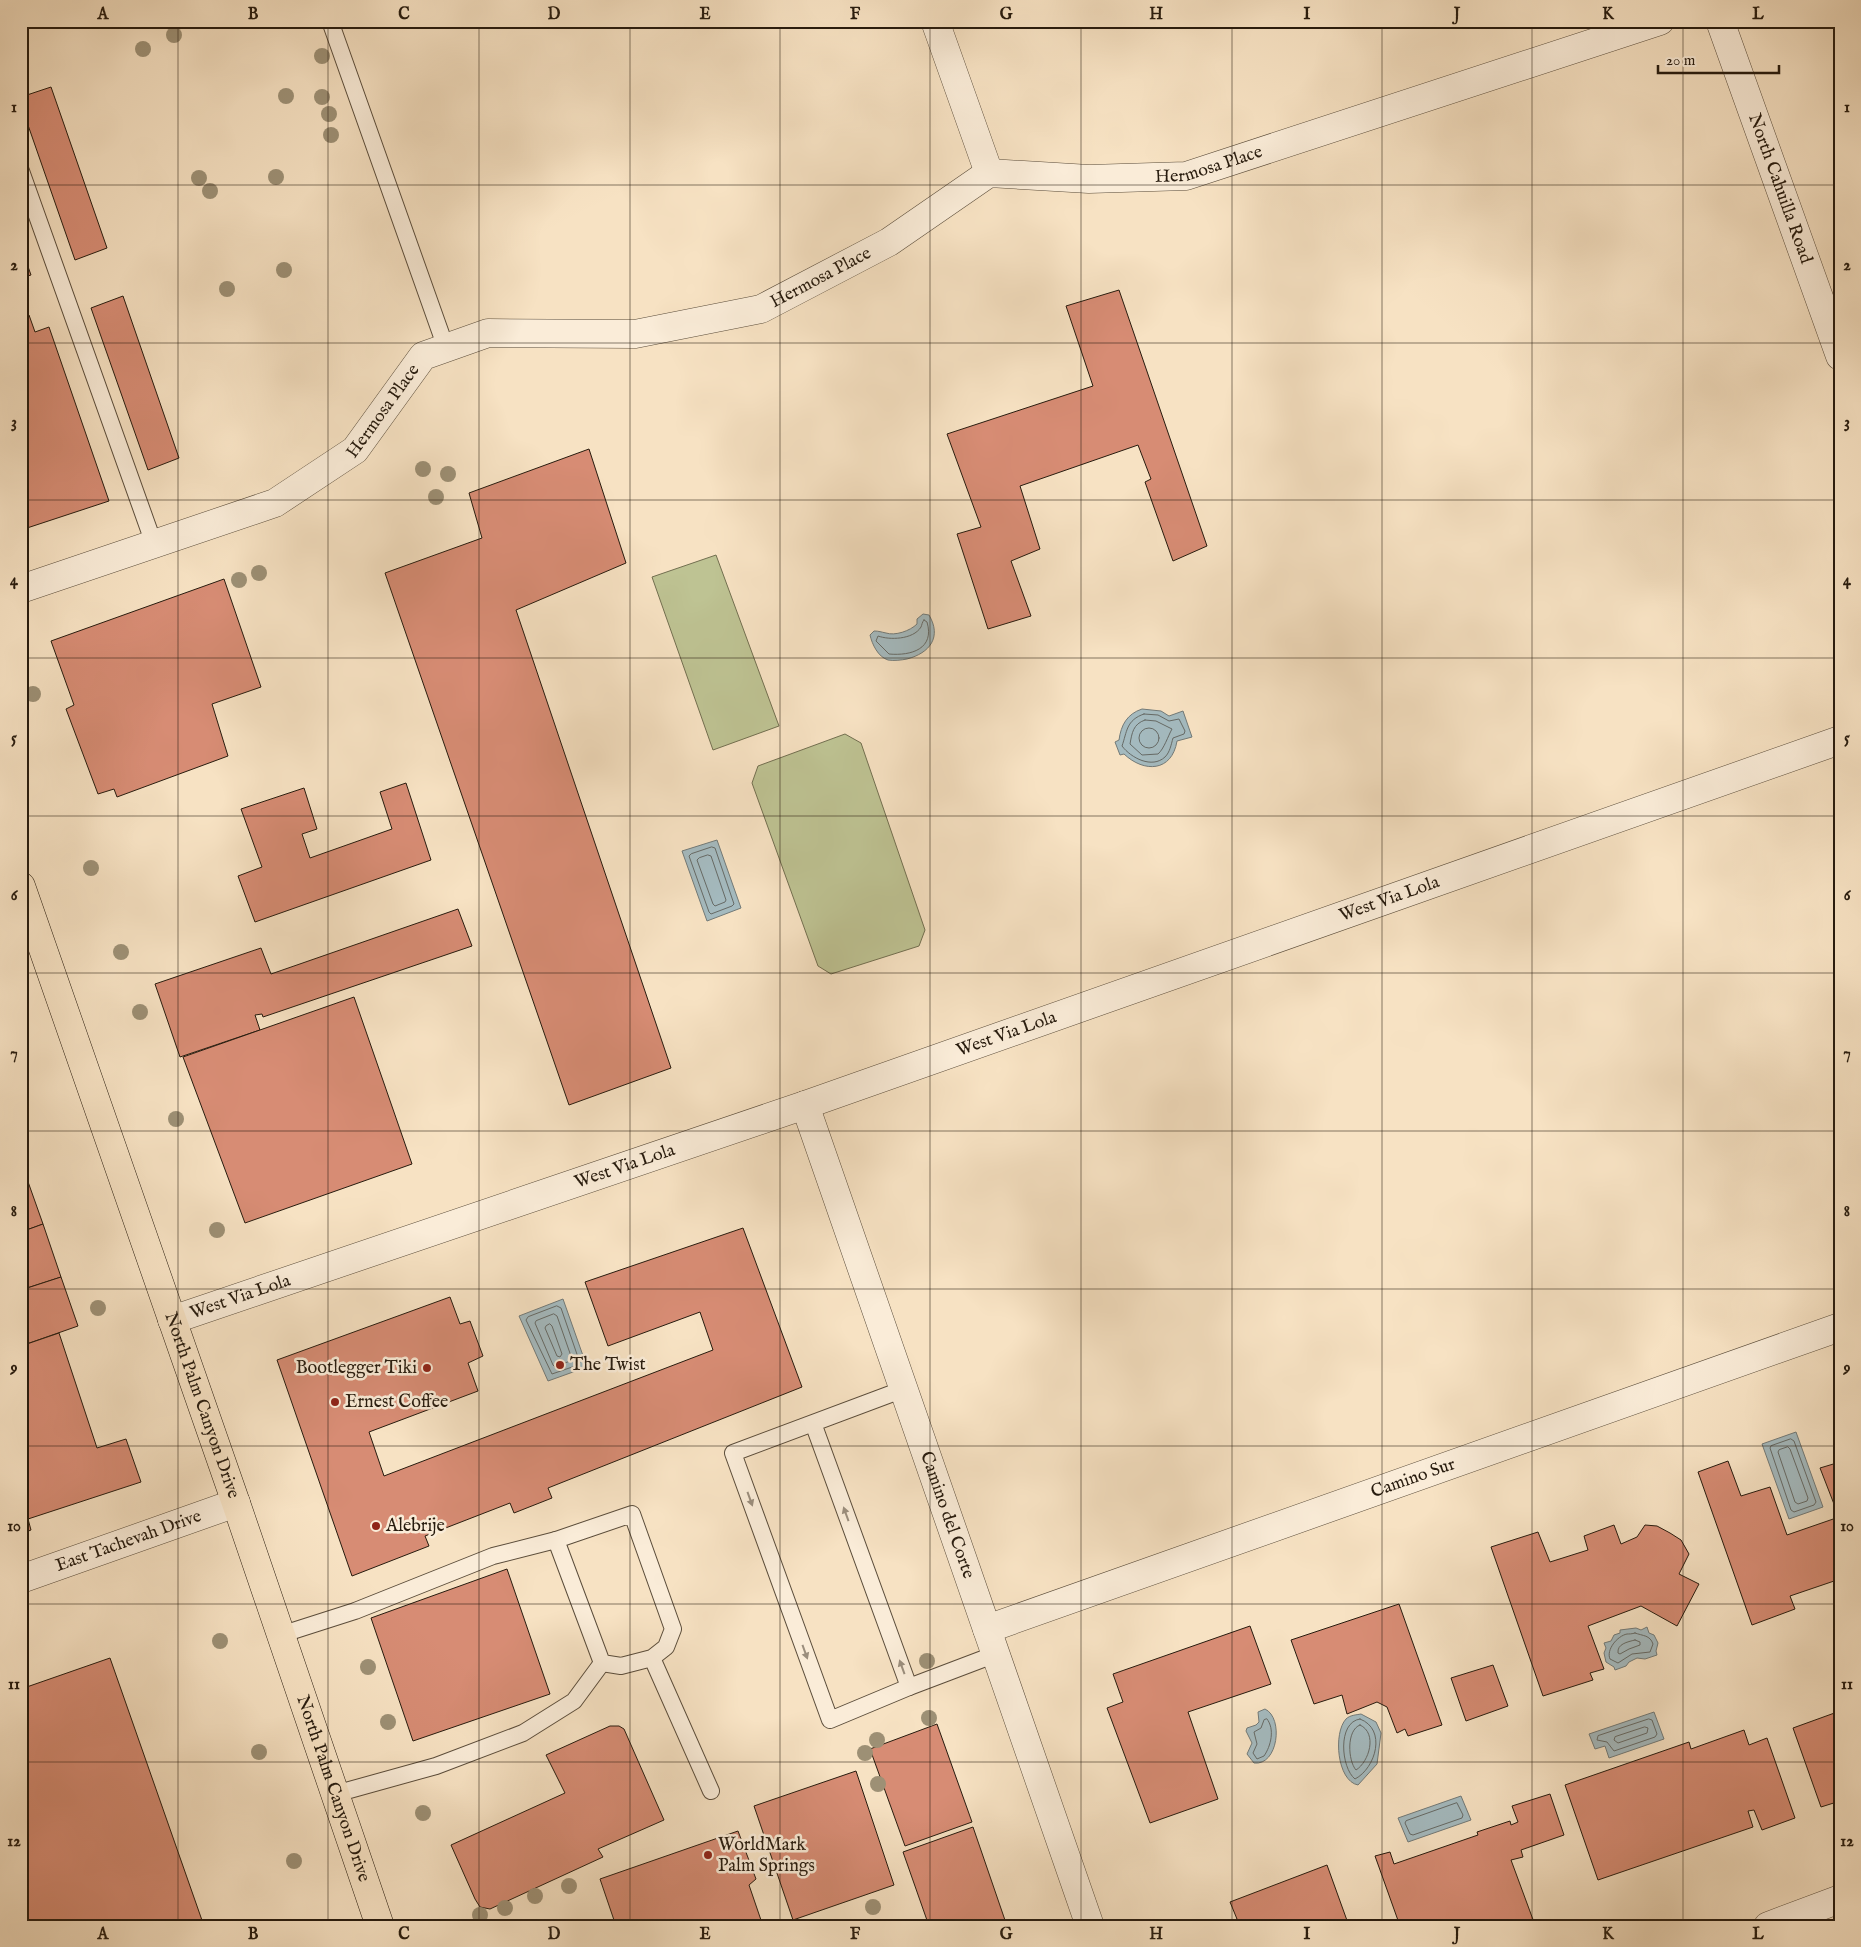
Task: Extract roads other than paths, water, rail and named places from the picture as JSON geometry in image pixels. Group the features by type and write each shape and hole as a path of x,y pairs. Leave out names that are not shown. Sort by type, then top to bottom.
{"main road":[{"name":"North Palm Canyon Drive","path":"21,886 236,1503 380,1926"}],"street":[{"path":"935,21 989,173"},
{"name":"Hermosa Place","path":"21,589 275,503 355,450 423,356 446,348 488,334 635,334 761,309 888,242 989,173 1089,179 1186,176 1660,21"},
{"name":"North Cahuilla Road","path":"1720,21 1840,356"},
{"name":"West Via Lola","path":"172,1320 805,1105 1840,740"},
{"name":"Camino del Corte","path":"805,1105 1090,1926"},
{"name":"Camino Sur","path":"991,1641 1840,1327"},
{"name":"East Tachevah Drive","path":"21,1579 236,1503"},
{"path":"1768,1926 1840,1900"}],"lane":[{"path":"330,21 446,348"},
{"path":"21,170 154,544"},
{"path":"904,1390 733,1453 830,1720 910,1687 991,1641"},
{"path":"813,1423 910,1687"},
{"path":"280,1635 355,1611 492,1556 556,1540 632,1514 674,1629 666,1647 652,1658 621,1666 602,1663"},
{"path":"556,1540 602,1663"},
{"path":"652,1658 711,1791"},
{"path":"335,1794 436,1766 523,1733 574,1701 602,1663"}],"water":[{"path":"923,614 929,615 933,623 934,637 932,643 922,653 907,659 888,660 878,653 870,635 874,631 890,634 902,632 917,624 917,619"},
{"path":"1142,709 1161,711 1169,716 1183,711 1192,737 1177,741 1174,751 1163,764 1148,766 1132,760 1124,754 1120,755 1115,742 1119,740 1121,730 1129,717"},
{"path":"717,840 741,908 707,921 682,851"},
{"path":"563,1299 587,1367 548,1381 519,1316"},
{"path":"1796,1432 1823,1507 1789,1519 1762,1444"},
{"path":"1647,1627 1649,1633 1654,1635 1658,1643 1657,1655 1645,1659 1637,1658 1626,1666 1615,1670 1614,1667 1606,1662 1604,1643 1611,1641 1614,1635 1620,1633 1620,1630 1636,1628 1641,1630"},
{"path":"1265,1709 1271,1714 1275,1722 1276,1740 1269,1757 1262,1762 1254,1763 1247,1754 1252,1743 1246,1731 1247,1728 1259,1722 1258,1712"},
{"path":"1654,1712 1664,1739 1609,1758 1605,1746 1595,1749 1589,1734"},
{"path":"1361,1714 1376,1722 1381,1733 1377,1764 1358,1785 1351,1782 1345,1775 1339,1756 1339,1735 1346,1719"},
{"path":"1461,1796 1471,1820 1408,1842 1398,1818"}],"place":[{"name":"The Twist","path":"560,1365"},
{"name":"Bootlegger Tiki","path":"427,1368"},
{"name":"Ernest Coffee","path":"335,1402"},
{"name":"Alebrije","path":"376,1526"},
{"name":"WorldMark Palm Springs","path":"708,1855"}]}
